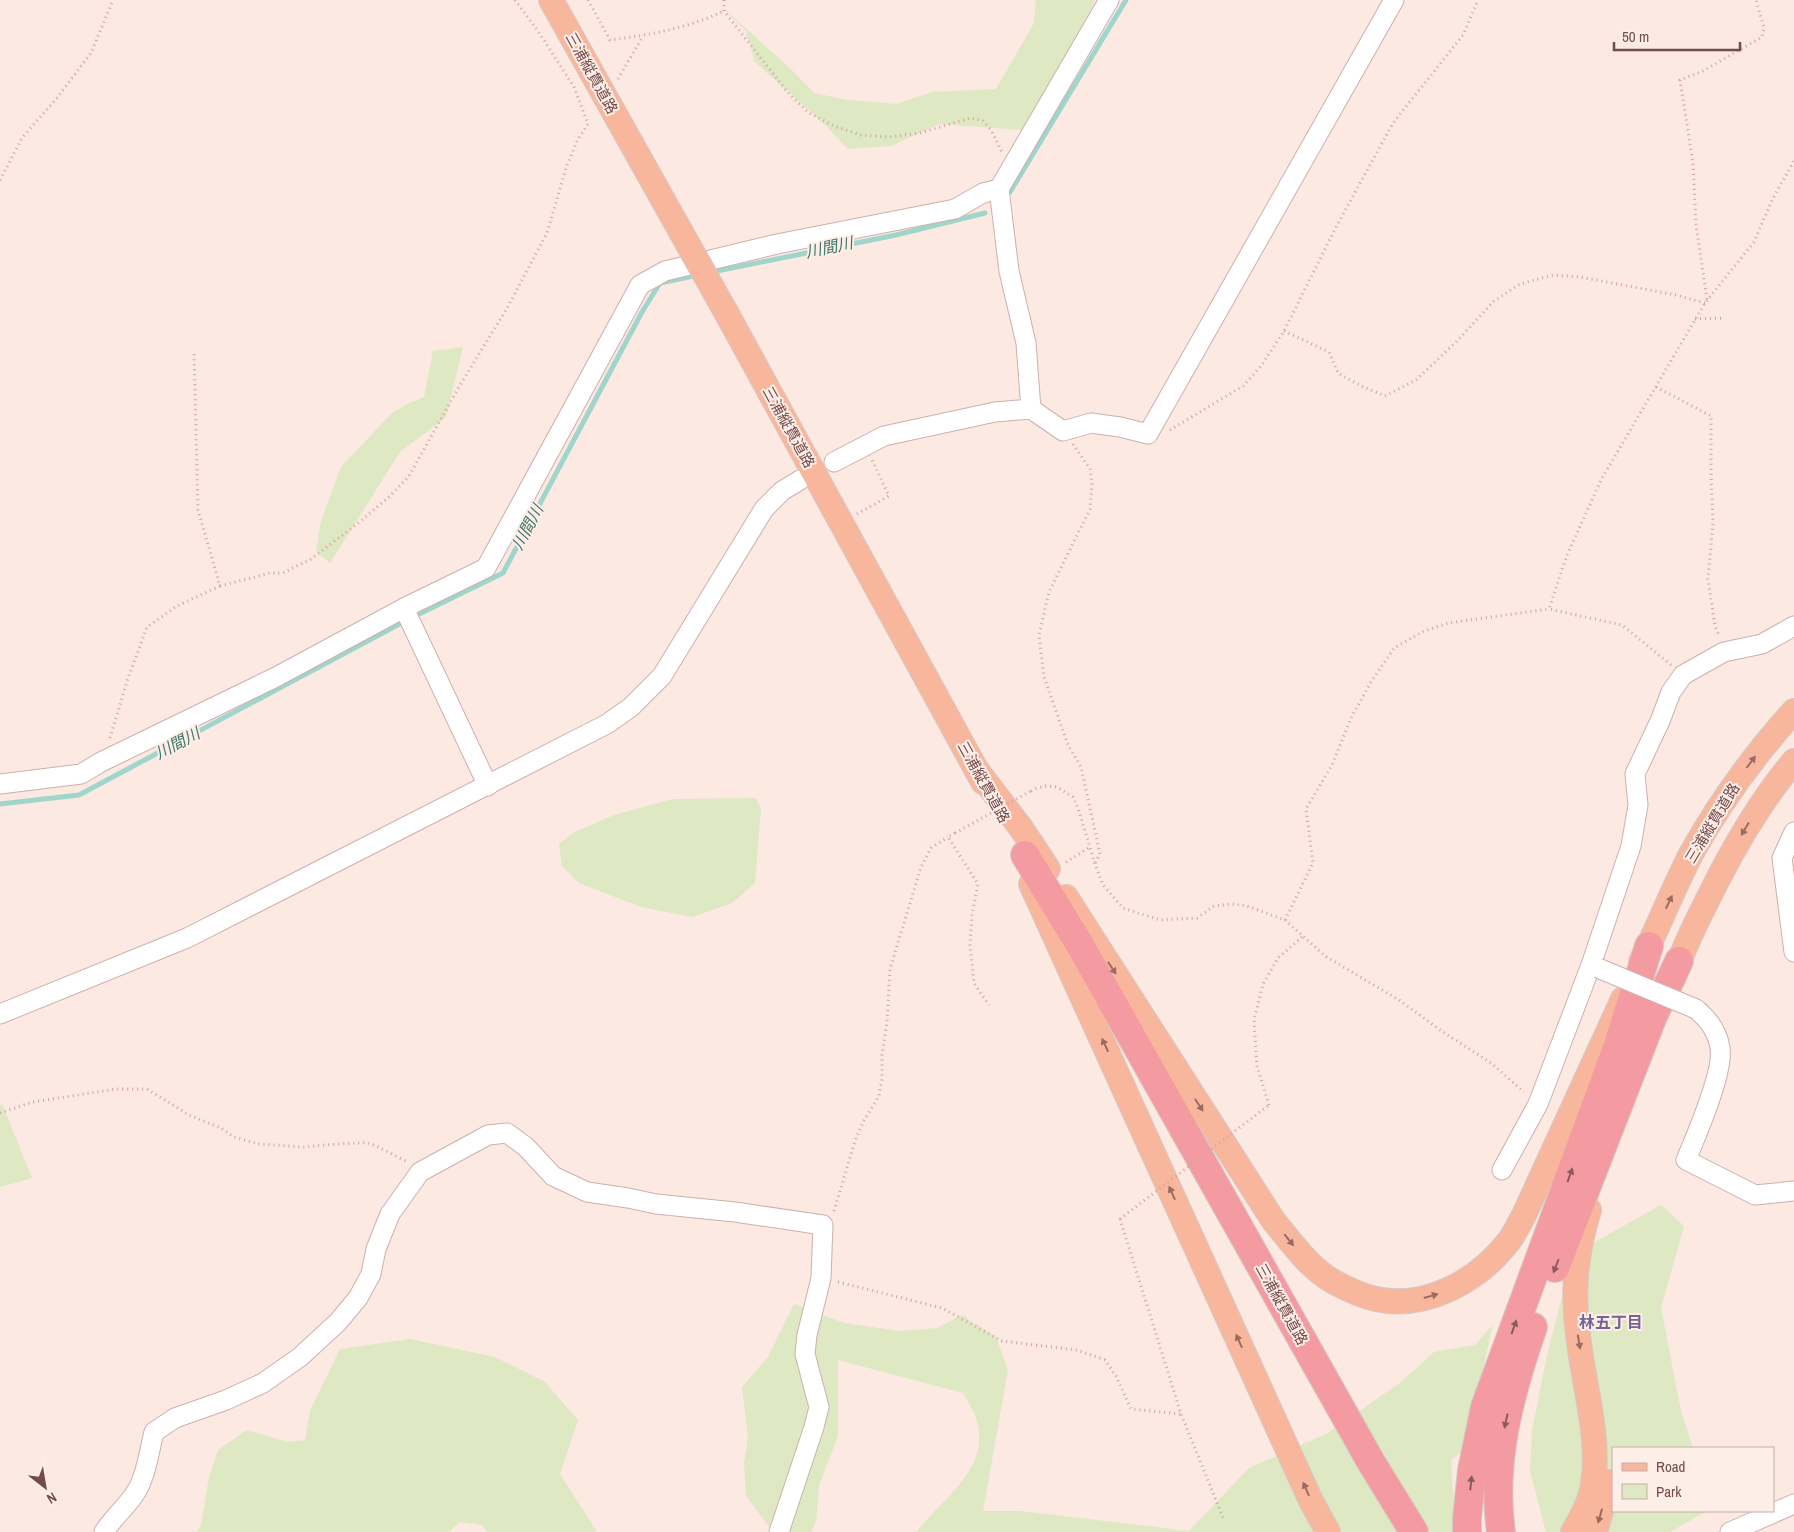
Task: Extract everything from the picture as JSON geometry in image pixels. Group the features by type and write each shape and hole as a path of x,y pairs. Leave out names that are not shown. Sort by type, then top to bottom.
{"highway":[{"path":"1025,855 1080,945 1148,1077"},
{"path":"1467,1532 1472,1470 1485,1407 1618,1045 1648,946"},
{"path":"1501,1532 1498,1490 1500,1457 1505,1426 1521,1365 1536,1320 1630,1072 1653,1016 1679,961"},
{"name":"三浦縦貫道路","path":"1148,1077 1400,1532"},
{"name":"三浦縦貫道路","path":"1148,1077 1371,1462 1414,1532"}],"main road":[{"name":"三浦縦貫道路","path":"551,0 727,314 1025,855"},
{"name":"三浦縦貫道路","path":"976,769 1022,828 1274,1220 1293,1245 1312,1265 1333,1282 1376,1299 1396,1301 1420,1299 1458,1286 1493,1259 1510,1240 1524,1215 1602,1042 1691,855 1720,806 1749,764 1794,711"},
{"path":"1573,1532 1591,1494 1594,1452 1575,1302 1575,1269 1581,1235 1679,961 1707,900 1735,847 1761,804 1794,761"},
{"path":"991,796 1311,1501 1328,1532"},
{"path":"1589,1401 1605,1438 1609,1468 1607,1490 1596,1532"}],"street":[{"path":"1030,409 1026,343 1009,271 999,189 1109,0"},
{"path":"834,462 884,436 995,412 1030,409 1063,430 1091,423 1120,427 1148,434 1394,0"},
{"path":"0,784 81,774 100,762 276,677 408,617 486,568 640,285 665,271 749,251 955,209 983,193 999,189"},
{"path":"0,1014 187,938 607,724 631,707 662,676 764,509 782,490 800,480"},
{"path":"408,617 488,786"},
{"path":"1502,1170 1538,1104 1595,967 1631,846 1638,805 1635,774 1660,721 1670,692 1684,675 1724,652 1762,644 1794,626"},
{"path":"1794,832 1782,858 1794,952"},
{"path":"1595,967 1696,1009 1706,1017 1715,1033 1721,1059 1708,1104 1686,1160 1756,1195 1794,1192"},
{"path":"104,1532 134,1495 144,1473 154,1432 175,1418 226,1400 263,1384 300,1357 338,1322 358,1298 371,1274 376,1249 390,1214 420,1172 488,1135 507,1134 526,1147 553,1176 588,1192 656,1204 735,1212 823,1225 821,1278 806,1335 805,1354 819,1407 779,1532"},
{"path":"1730,1532 1792,1510"}],"path":[{"path":"0,180 22,138 57,98 90,53 113,0"},
{"path":"100,762 147,628 177,606 220,586 270,573 283,573 312,559 390,496 409,476 460,385 506,310 547,233 567,165 578,139 588,124 574,87 538,31 515,0"},
{"path":"588,0 610,40 666,31 708,19 724,11"},
{"path":"724,0 724,11 789,94 809,113 834,126 861,135 889,137 920,133 970,118 983,121 991,130 1010,168"},
{"path":"1148,434 1162,434 1176,428 1243,386 1261,366 1284,331 1335,229 1393,123 1462,35 1478,0"},
{"path":"1706,301 1696,225 1693,164 1680,80 1703,71 1762,37 1764,28 1756,0"},
{"path":"616,82 643,36"},
{"path":"1549,608 1567,555 1602,478 1706,301 1754,242 1773,198 1794,161"},
{"path":"1284,331 1329,352 1338,372 1361,386 1385,396 1416,380 1456,342 1494,301 1520,284 1553,276 1580,277 1706,301"},
{"path":"1695,319 1725,318"},
{"path":"194,352 198,510 220,586"},
{"path":"1656,387 1711,416 1713,522 1708,579 1715,626 1724,652"},
{"path":"1063,430 1090,469 1092,497 1090,509 1049,592 1039,635 1044,678 1068,745 1081,767 1084,777 1100,854 1094,864"},
{"path":"856,515 889,496 866,446"},
{"path":"1284,920 1313,863 1306,809 1332,764 1359,703 1394,648 1424,631 1448,623 1549,608 1622,625 1684,675"},
{"path":"823,1225 832,1217 855,1141 863,1122 879,1096 887,1022 890,969 921,867 931,848 1031,791 1046,786 1057,787 1073,797 1094,864 1104,885 1123,908 1160,920 1197,918 1214,906 1231,904 1247,906 1284,920 1325,956 1400,1000 1443,1032 1491,1063 1538,1104"},
{"path":"948,837 978,884 972,914 970,945 974,983 989,1005"},
{"path":"1060,866 1090,847"},
{"path":"1224,1520 1181,1414 1120,1219 1269,1106 1257,1066 1254,1020 1263,984 1278,958 1302,937"},
{"path":"0,1113 33,1102 116,1089 147,1088 189,1115 220,1128 234,1137 258,1144 304,1148 310,1146 367,1143 410,1163 420,1172"},
{"path":"821,1278 942,1308 1002,1341 1076,1350 1106,1360 1132,1409 1181,1414"}],"green space":[{"path":"1036,0 1095,0 1057,86 1023,130 939,124 891,146 848,149 826,126 755,62 746,31 722,7 793,71 814,93 848,100 896,104 932,92 996,89 1034,23"},
{"path":"463,347 446,417 400,452 330,563 316,551 321,521 341,467 392,413 424,397 433,351"},
{"path":"755,798 761,808 755,883 732,903 692,917 641,907 579,883 562,866 559,844 573,833 614,815 673,799"},
{"path":"2,1104 32,1178 0,1187 0,1105"},
{"path":"1661,1205 1684,1226 1661,1308 1681,1411 1693,1447 1612,1447 1612,1512 1705,1512 1670,1532 1546,1532 1530,1471 1532,1431 1547,1355 1573,1254"},
{"path":"794,1304 844,1323 900,1331 937,1328 962,1315 996,1337 1008,1370 983,1511 1021,1511 1189,1531 1249,1468 1328,1433 1401,1382 1434,1352 1475,1345 1493,1324 1466,1446 1451,1461 1456,1532 916,1532 960,1484 976,1456 979,1441 978,1425 974,1413 963,1393 838,1360 838,1436 819,1485 816,1521 811,1532 773,1532 746,1496 744,1464 748,1437 742,1387 768,1357"},
{"path":"410,1339 495,1357 545,1382 578,1420 560,1474 597,1532 487,1532 482,1525 460,1522 449,1532 196,1532 201,1525 209,1477 218,1450 247,1430 287,1442 305,1440 310,1411 340,1349"}],"waterway":[{"name":"川間川","path":"1010,192 1126,0"},
{"name":"川間川","path":"712,272 896,235 985,213"},
{"name":"川間川","path":"413,617 503,573 642,312 660,283 698,275"},
{"name":"川間川","path":"0,804 79,795 405,621"}],"district":[{"name":"林五丁目","path":"1611,1322"}]}
